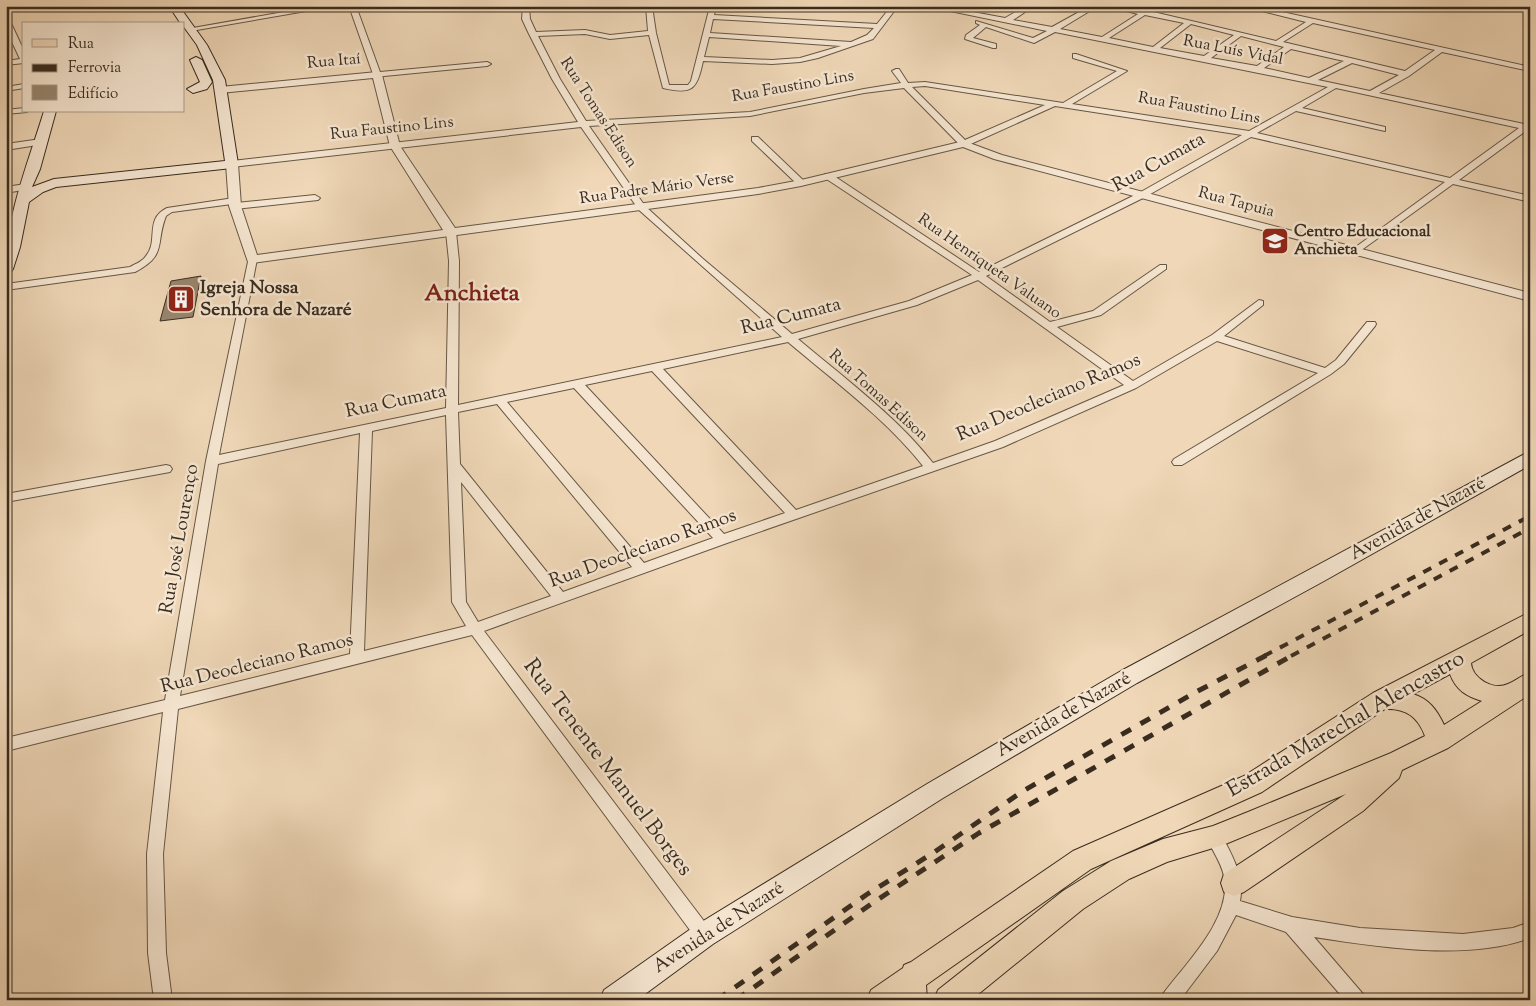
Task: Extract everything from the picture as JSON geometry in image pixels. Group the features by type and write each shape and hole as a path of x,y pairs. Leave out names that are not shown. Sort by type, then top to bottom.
{"main road":[{"name":"Rua José Lourenço","path":"174,6 214,66 220,84 232,164"},
{"path":"186,43 206,80 204,85 188,90"},
{"name":"Rua Itaí","path":"188,90 220,90"},
{"path":"6,269 24,194 50,112"},
{"name":"Rua Faustino Lins","path":"24,194 54,183 232,164"},
{"path":"33,169 40,176 54,183"},
{"name":"Avenida de Nazaré","path":"614,1000 704,935 935,791 1129,677 1317,576 1530,457"},
{"name":"Estrada Marechal Alencastro","path":"881,1000 913,988 1082,860 1253,784 1380,700 1530,620"},
{"path":"1459,659 1459,669 1462,677 1468,684 1485,692 1507,695"},
{"name":"Estrada Marechal Alencastro","path":"948,1000 1005,953 1095,884 1120,870 1163,851 1214,837 1342,786 1400,760 1439,740 1530,682"},
{"path":"1380,700 1400,699 1414,703 1424,711 1433,723 1439,740"},
{"path":"1233,894 1354,803 1400,760"}],"street":[{"path":"190,29 332,6"},
{"path":"352,6 377,75 395,146 451,232"},
{"name":"Rua Tomas Edison","path":"526,6 526,19 556,79 583,124 642,208 699,260 871,407 915,448 930,466"},
{"path":"649,6 652,33 666,86 674,88 685,88 694,84 713,6"},
{"path":"787,6 816,8 820,6"},
{"path":"878,6 894,7"},
{"name":"Rua Luís Vidal","path":"929,6 1258,69 1528,126"},
{"path":"960,12 970,6"},
{"path":"1006,21 1031,6"},
{"path":"952,10 984,25 1034,41 1095,6"},
{"path":"1110,6 1190,22 1406,74"},
{"path":"1104,40 1109,34 1162,6"},
{"path":"1245,6 1530,69"},
{"path":"1483,6 1530,9"},
{"path":"1521,6 1530,9"},
{"path":"700,59 789,62 816,56 870,37 894,7"},
{"path":"711,17 877,26"},
{"path":"1277,43 1313,20"},
{"path":"6,21 22,56"},
{"path":"1154,49 1190,22"},
{"path":"984,25 969,39 993,46"},
{"path":"533,34 585,32 610,37 652,33"},
{"path":"1205,59 1240,34"},
{"path":"706,36 854,44"},
{"path":"1258,69 1290,46"},
{"path":"1372,94 1406,74 1441,49"},
{"path":"1066,105 1123,71 1076,56"},
{"path":"6,63 22,60"},
{"path":"1311,80 1352,60"},
{"name":"Rua Itaí","path":"220,90 487,64"},
{"path":"896,71 906,85 964,144"},
{"name":"Rua Faustino Lins","path":"232,164 583,124 750,114 906,85 940,86 1250,134 1530,198"},
{"path":"6,89 22,86"},
{"name":"Rua Cumata","path":"212,461 791,338 913,303 979,276 1142,195 1335,86"},
{"name":"Rua Padre Mário Verse","path":"252,259 642,208 801,183 964,144 1054,104"},
{"path":"1296,109 1382,129"},
{"path":"6,112 22,110"},
{"path":"1356,251 1451,180 1528,126"},
{"path":"755,139 801,183"},
{"path":"6,147 41,142"},
{"name":"Rua Tapuia","path":"964,144 998,157 1530,297"},
{"name":"Rua José Lourenço","path":"163,1000 157,953 155,854 171,705 212,461 252,259 234,204 232,164"},
{"name":"Rua Henriqueta Valuano","path":"828,176 979,276 1132,386"},
{"name":"Rua Faustino Lins","path":"6,190 24,194"},
{"path":"6,287 129,271 145,264 153,256 162,214 170,210 315,198"},
{"name":"Rua Tenente Manuel Borges","path":"451,232 454,261 452,410 457,594 463,610 475,628 704,935"},
{"path":"1049,326 1097,313 1163,267"},
{"name":"Rua Deocleciano Ramos","path":"6,745 475,628 930,466 1000,444 1132,386 1216,337 1259,303"},
{"path":"1178,462 1328,372 1371,324"},
{"path":"1216,337 1328,372"},
{"path":"655,366 794,515"},
{"path":"577,384 722,540"},
{"path":"500,400 641,568"},
{"path":"357,658 366,428"},
{"path":"454,465 560,598"},
{"path":"6,498 166,469"},
{"path":"1169,1000 1212,943 1233,894 1226,859 1214,837"},
{"path":"1233,894 1292,925 1360,936 1463,943 1513,936 1530,930"},
{"path":"1292,925 1357,1000"}],"building":[{"name":"Igreja Nossa Senhora de Nazaré","path":"201,276 193,317 160,321 171,281"}],"railway":[{"path":"1264,656 1530,516"},
{"path":"1291,656 1530,528"},
{"path":"717,1000 866,895 933,853 1023,791 1196,692 1267,655"},
{"path":"736,1000 874,902 979,833 1293,655"}],"place":[{"name":"Centro Educacional Anchieta","path":"1275,241"},
{"name":"Igreja Nossa Senhora de Nazaré","path":"181,299"}],"district":[{"name":"Anchieta","path":"472,294"}]}
